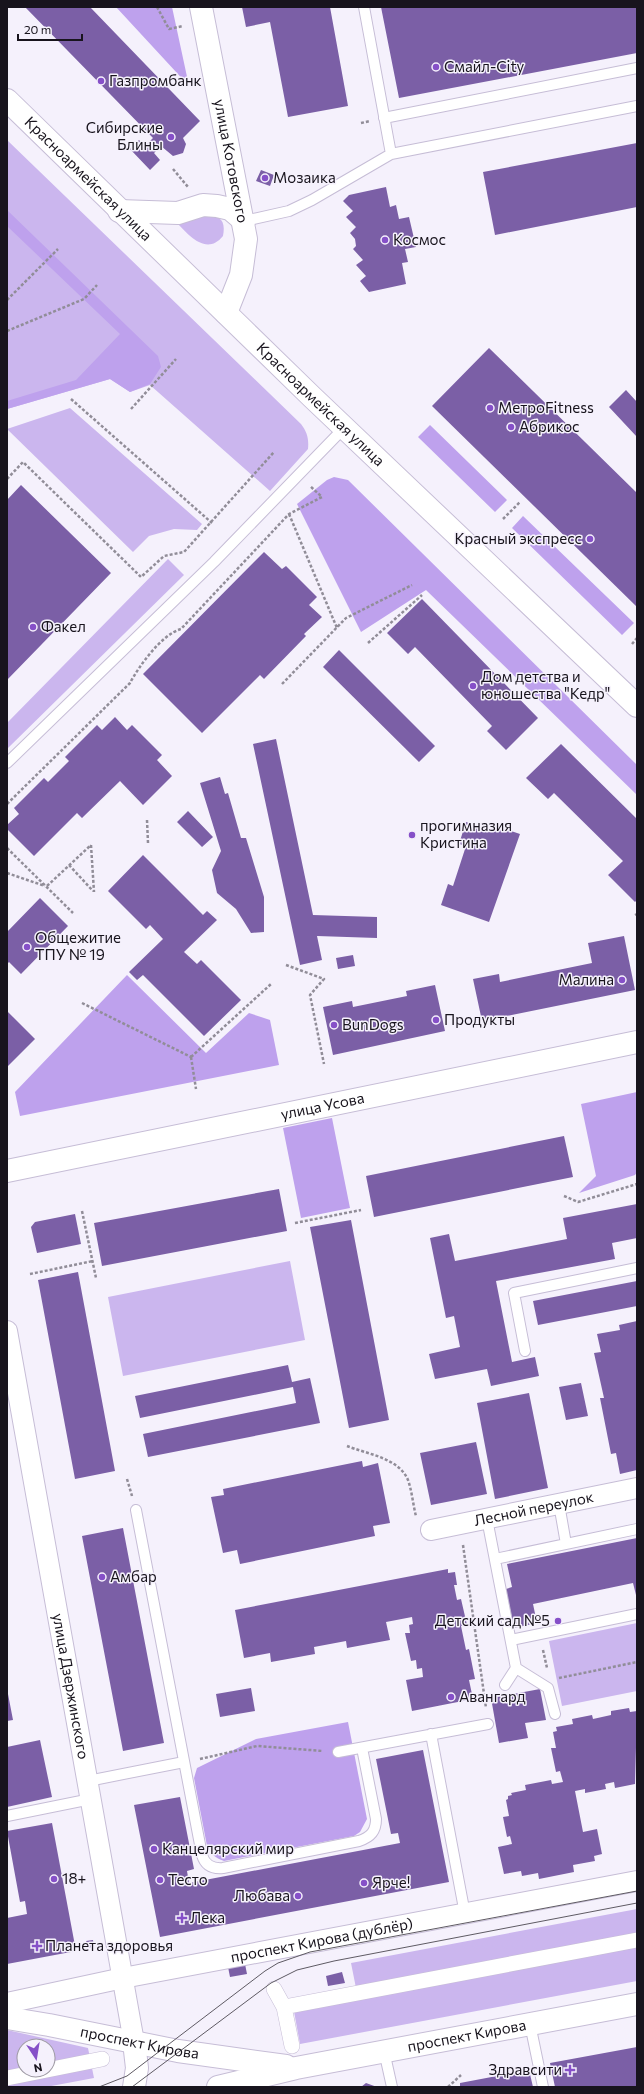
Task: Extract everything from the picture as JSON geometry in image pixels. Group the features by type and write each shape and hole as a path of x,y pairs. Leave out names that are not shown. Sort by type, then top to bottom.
{"main road":[{"name":"улица Котовского","path":"201,7 244,221 246,239 245,258 241,275 226,313"},
{"name":"Красноармейская улица","path":"7,100 119,211 344,428 637,706"},
{"path":"119,211 178,213 203,205 217,206 230,209 244,221"},
{"name":"улица Усова","path":"7,1171 637,1042"},
{"name":"проспект Кирова","path":"218,2087 296,2068 637,2004"},
{"name":"проспект Кирова","path":"7,2018 178,2051 296,2068"},
{"path":"134,2042 137,2068 134,2087"}],"street":[{"name":"улица Дзержинского","path":"7,1331 134,2042"},
{"name":"Лесной переулок","path":"431,1530 637,1488"},
{"name":"проспект Кирова (дублёр)","path":"7,2004 123,1978 637,1881"},
{"path":"284,2007 637,1940"},
{"path":"274,1989 284,2007 292,2046"},
{"path":"7,2078 102,2059"}],"lane":[{"path":"364,7 391,154"},
{"path":"384,118 637,68"},
{"path":"244,221 288,211 312,200 391,154 637,106"},
{"path":"7,763 214,562 344,428"},
{"path":"525,1351 514,1293 637,1268"},
{"path":"559,1504 566,1544"},
{"path":"136,1510 202,1855 207,1864 217,1869 359,1841 370,1836 376,1825 376,1819 362,1748"},
{"path":"487,1519 516,1668 505,1685"},
{"path":"495,1559 637,1529"},
{"path":"511,1640 637,1614"},
{"path":"516,1668 548,1688 555,1714"},
{"path":"338,1752 488,1724"},
{"path":"431,1734 465,1914"},
{"path":"7,1816 184,1762"},
{"path":"530,2024 542,2087"},
{"path":"384,2052 392,2087"}],"path":[{"path":"157,7 169,29 184,26"},
{"path":"7,300 58,249"},
{"path":"7,331 84,299 97,285"},
{"path":"131,409 176,359"},
{"path":"71,399 212,523"},
{"path":"7,479 23,462 141,577 164,556 184,552 212,523 274,452"},
{"path":"7,804 130,683 138,667 173,631 181,629 289,514 322,497 308,484"},
{"path":"503,519 520,502"},
{"path":"289,514 337,628"},
{"path":"282,684 346,618 412,585"},
{"path":"368,643 422,595"},
{"path":"632,644 637,638"},
{"path":"147,820 148,842"},
{"path":"47,886 69,865 90,845 94,892 69,865"},
{"path":"7,848 73,913"},
{"path":"7,873 47,886"},
{"path":"286,965 324,979 310,995 324,1064"},
{"path":"191,1058 271,984"},
{"path":"82,1003 191,1058"},
{"path":"191,1058 196,1089"},
{"path":"564,1196 578,1202 637,1184"},
{"path":"82,1210 96,1278"},
{"path":"295,1223 361,1210"},
{"path":"30,1274 93,1261"},
{"path":"347,1446 393,1463 403,1471 408,1481 416,1518"},
{"path":"460,1524 488,1724"},
{"path":"540,1634 549,1673"},
{"path":"554,1677 560,1678 637,1662"},
{"path":"184,1762 257,1746 338,1752"},
{"path":"448,2087 461,2076"}],"shaded area":[{"path":"116,7 172,7 189,86"},
{"path":"7,140 301,424 307,435 308,449 270,491 150,385 130,392 110,379 7,409"},
{"path":"7,210 158,356 161,367 150,384 130,392 110,379 7,409 7,401 76,380 120,334 7,226"},
{"path":"205,213 215,216 221,220 224,226 223,236 217,242 210,244 204,244 191,237 175,221"},
{"path":"70,408 202,524 197,530 174,529 149,536 133,552 7,429"},
{"path":"430,425 507,500 495,512 418,437"},
{"path":"334,477 348,480 637,765 637,795 426,590 361,632 297,504 327,480"},
{"path":"523,516 634,623 622,635 512,528"},
{"path":"168,559 184,575 7,749 7,723"},
{"path":"127,975 206,1053 249,1013 270,1020 279,1065 20,1116 15,1092"},
{"path":"637,1092 637,1172 635,1175 579,1193 596,1176 581,1104"},
{"path":"332,1118 350,1208 301,1218 283,1128"},
{"path":"290,1261 305,1340 123,1376 108,1297"},
{"path":"637,1623 637,1691 562,1706 549,1641"},
{"path":"348,1722 367,1819 360,1832 354,1836 224,1861 218,1859 210,1851 207,1846 194,1778 197,1768 256,1739"},
{"path":"637,1909 637,1981 300,2044 293,2006 357,1993 351,1963"},
{"path":"7,2030 43,2038 16,2038 16,2078 56,2078 56,2041 88,2048 94,2078 46,2087 7,2087"}],"building":[{"path":"25,7 90,7 200,121 183,138 186,144 183,153 173,156 161,146 154,153 160,160 150,170 130,149 139,140 145,146 153,138"},
{"path":"242,7 330,7 348,106 288,117 270,22 246,27"},
{"path":"381,7 637,7 637,53 399,98"},
{"path":"637,143 637,207 495,235 483,172"},
{"name":"Мозаика","path":"261,170 274,175 270,186 256,181"},
{"name":"Космос","path":"386,187 390,207 396,205 399,219 409,217 416,247 405,249 408,262 402,263 406,284 369,292 360,281 366,276 356,265 363,260 353,249 356,246 355,239 350,233 356,227 346,217 353,211 343,201 349,195"},
{"path":"489,348 637,493 637,607 432,406"},
{"path":"626,390 637,402 637,437 609,407"},
{"name":"Факел","path":"21,485 111,573 7,680 7,500"},
{"path":"264,552 282,569 286,566 317,597 309,605 322,617 304,634 306,636 264,679 260,675 202,733 143,674"},
{"path":"422,599 538,718 506,750 487,731 492,726 415,647 408,654 387,633"},
{"path":"339,650 435,746 419,762 323,667"},
{"path":"115,717 127,730 132,725 162,755 157,760 172,776 143,805 120,781 82,818 77,813 34,856 7,829 7,825 19,814 14,808 44,778 48,782 69,761 65,757 97,725 102,730"},
{"path":"276,739 313,915 377,917 377,938 317,936 322,960 300,965 253,744"},
{"path":"561,744 637,819 637,900 635,902 608,875 623,861 554,793 548,799 526,778"},
{"path":"220,777 225,794 228,793 241,838 246,838 264,897 264,932 251,933 236,909 217,893 212,870 221,851 200,783"},
{"path":"188,811 213,837 202,847 177,822"},
{"path":"466,822 491,831 493,825 520,834 489,922 441,905 448,884 453,886 466,846 459,844"},
{"path":"143,855 203,915 207,911 217,920 184,952 197,964 201,960 241,1000 204,1036 143,975 137,980 129,972 163,939 150,925 146,929 108,891"},
{"name":"Общежитие ТПУ № 19","path":"40,898 68,926 21,974 9,962 7,964 7,932"},
{"path":"624,936 635,990 482,1021 473,979 499,974 500,982 592,963 588,943"},
{"path":"353,955 355,966 338,969 336,958"},
{"path":"435,985 445,1031 333,1055 323,1007 352,1001 353,1007 407,996 406,991"},
{"path":"7,1011 35,1039 7,1067"},
{"path":"564,1136 573,1177 374,1217 366,1176"},
{"path":"279,1189 287,1231 102,1266 94,1223"},
{"path":"637,1204 637,1238 612,1243 615,1259 496,1281 512,1362 535,1357 539,1376 491,1386 487,1369 435,1379 429,1354 460,1347 454,1316 446,1318 430,1238 449,1234 455,1261 567,1239 563,1218"},
{"path":"75,1214 81,1244 37,1253 31,1227 35,1222"},
{"path":"351,1220 389,1420 349,1428 310,1227"},
{"path":"78,1272 115,1471 75,1479 38,1280"},
{"path":"637,1281 637,1306 538,1325 533,1301"},
{"path":"637,1321 637,1470 620,1474 616,1453 611,1454 600,1398 604,1398 594,1353 601,1352 597,1334 620,1330 619,1325"},
{"path":"288,1365 292,1382 310,1378 320,1423 148,1457 143,1434 296,1403 293,1387 140,1418 135,1396"},
{"path":"581,1383 588,1416 566,1420 559,1387"},
{"path":"529,1393 548,1488 495,1499 477,1403"},
{"path":"476,1442 487,1494 431,1505 420,1453"},
{"path":"362,1461 363,1467 378,1463 390,1523 373,1526 375,1536 240,1564 237,1550 223,1553 211,1497 224,1495 223,1489"},
{"path":"123,1528 164,1743 123,1751 82,1536"},
{"path":"637,1538 637,1599 633,1583 533,1604 537,1623 514,1628 506,1589 512,1587 507,1564"},
{"path":"448,1569 448,1573 455,1572 457,1585 454,1585 457,1600 461,1599 467,1625 461,1626 466,1650 469,1649 475,1679 469,1680 473,1699 412,1711 406,1680 423,1677 422,1668 417,1669 416,1660 411,1661 405,1633 410,1633 409,1625 413,1624 412,1617 386,1622 390,1640 347,1648 346,1641 314,1647 315,1654 271,1662 270,1653 244,1658 235,1610"},
{"path":"251,1688 255,1711 220,1717 216,1694"},
{"path":"540,1689 546,1720 525,1723 528,1738 499,1743 491,1698"},
{"path":"8,1694 13,1720 7,1721 7,1695"},
{"path":"629,1708 630,1712 637,1711 635,1784 615,1788 614,1782 605,1784 606,1789 585,1793 585,1789 575,1791 583,1832 597,1829 602,1854 594,1856 595,1861 573,1865 574,1872 539,1879 538,1873 522,1876 521,1871 504,1874 498,1847 512,1844 510,1836 507,1837 503,1817 509,1816 506,1800 508,1799 508,1796 512,1795 511,1793 526,1790 525,1785 551,1780 552,1784 563,1782 560,1771 556,1772 551,1748 556,1748 553,1732 557,1731 556,1727 573,1724 572,1719 592,1715 593,1719 611,1715 611,1711"},
{"path":"40,1740 52,1797 7,1807 7,1747"},
{"path":"423,1750 449,1882 160,1937 134,1805 180,1797 194,1869 187,1871 189,1883 400,1843 398,1833 391,1834 376,1759"},
{"path":"52,1823 76,1951 7,1964 7,1918 27,1914 25,1901 20,1902 7,1831"},
{"path":"93,1940 94,1947 87,1948 86,1941"},
{"path":"245,1964 247,1974 230,1977 228,1967"},
{"path":"342,1972 345,1983 328,1986 326,1976"},
{"path":"637,2047 637,2087 555,2087 550,2063"},
{"path":"529,2070 533,2087 460,2087 460,2083"},
{"path":"366,2083 377,2087 361,2087"}],"tram line":[{"path":"99,2087 127,2076 265,1971 278,1963 310,1952 637,1891"},
{"path":"132,2087 271,1983 297,1970 334,1961 637,1903"}],"place":[{"name":"Смайл-City","path":"436,67"},
{"name":"Газпромбанк","path":"101,81"},
{"name":"Сибирские Блины","path":"171,137"},
{"name":"Мозаика","path":"265,178"},
{"name":"Космос","path":"385,240"},
{"name":"МетроFitness","path":"490,408"},
{"name":"Абрикос","path":"511,427"},
{"name":"Красный экспресс","path":"590,539"},
{"name":"Факел","path":"33,627"},
{"name":"Дом детства и юношества \"Кедр\"","path":"473,686"},
{"name":"прогимназия Кристина","path":"412,835"},
{"name":"Общежитие ТПУ № 19","path":"27,947"},
{"name":"Малина","path":"622,980"},
{"name":"Продукты","path":"436,1020"},
{"name":"BunDogs","path":"334,1025"},
{"name":"Амбар","path":"102,1577"},
{"name":"Детский сад №5","path":"558,1621"},
{"name":"Авангард","path":"451,1697"},
{"name":"Канцелярский мир","path":"154,1849"},
{"name":"18+","path":"54,1879"},
{"name":"Тесто","path":"160,1880"},
{"name":"Ярче!","path":"364,1883"},
{"name":"Любава","path":"298,1896"},
{"name":"Лека","path":"182,1918"},
{"name":"Планета здоровья","path":"37,1946"},
{"name":"Здравсити","path":"570,2070"}]}
